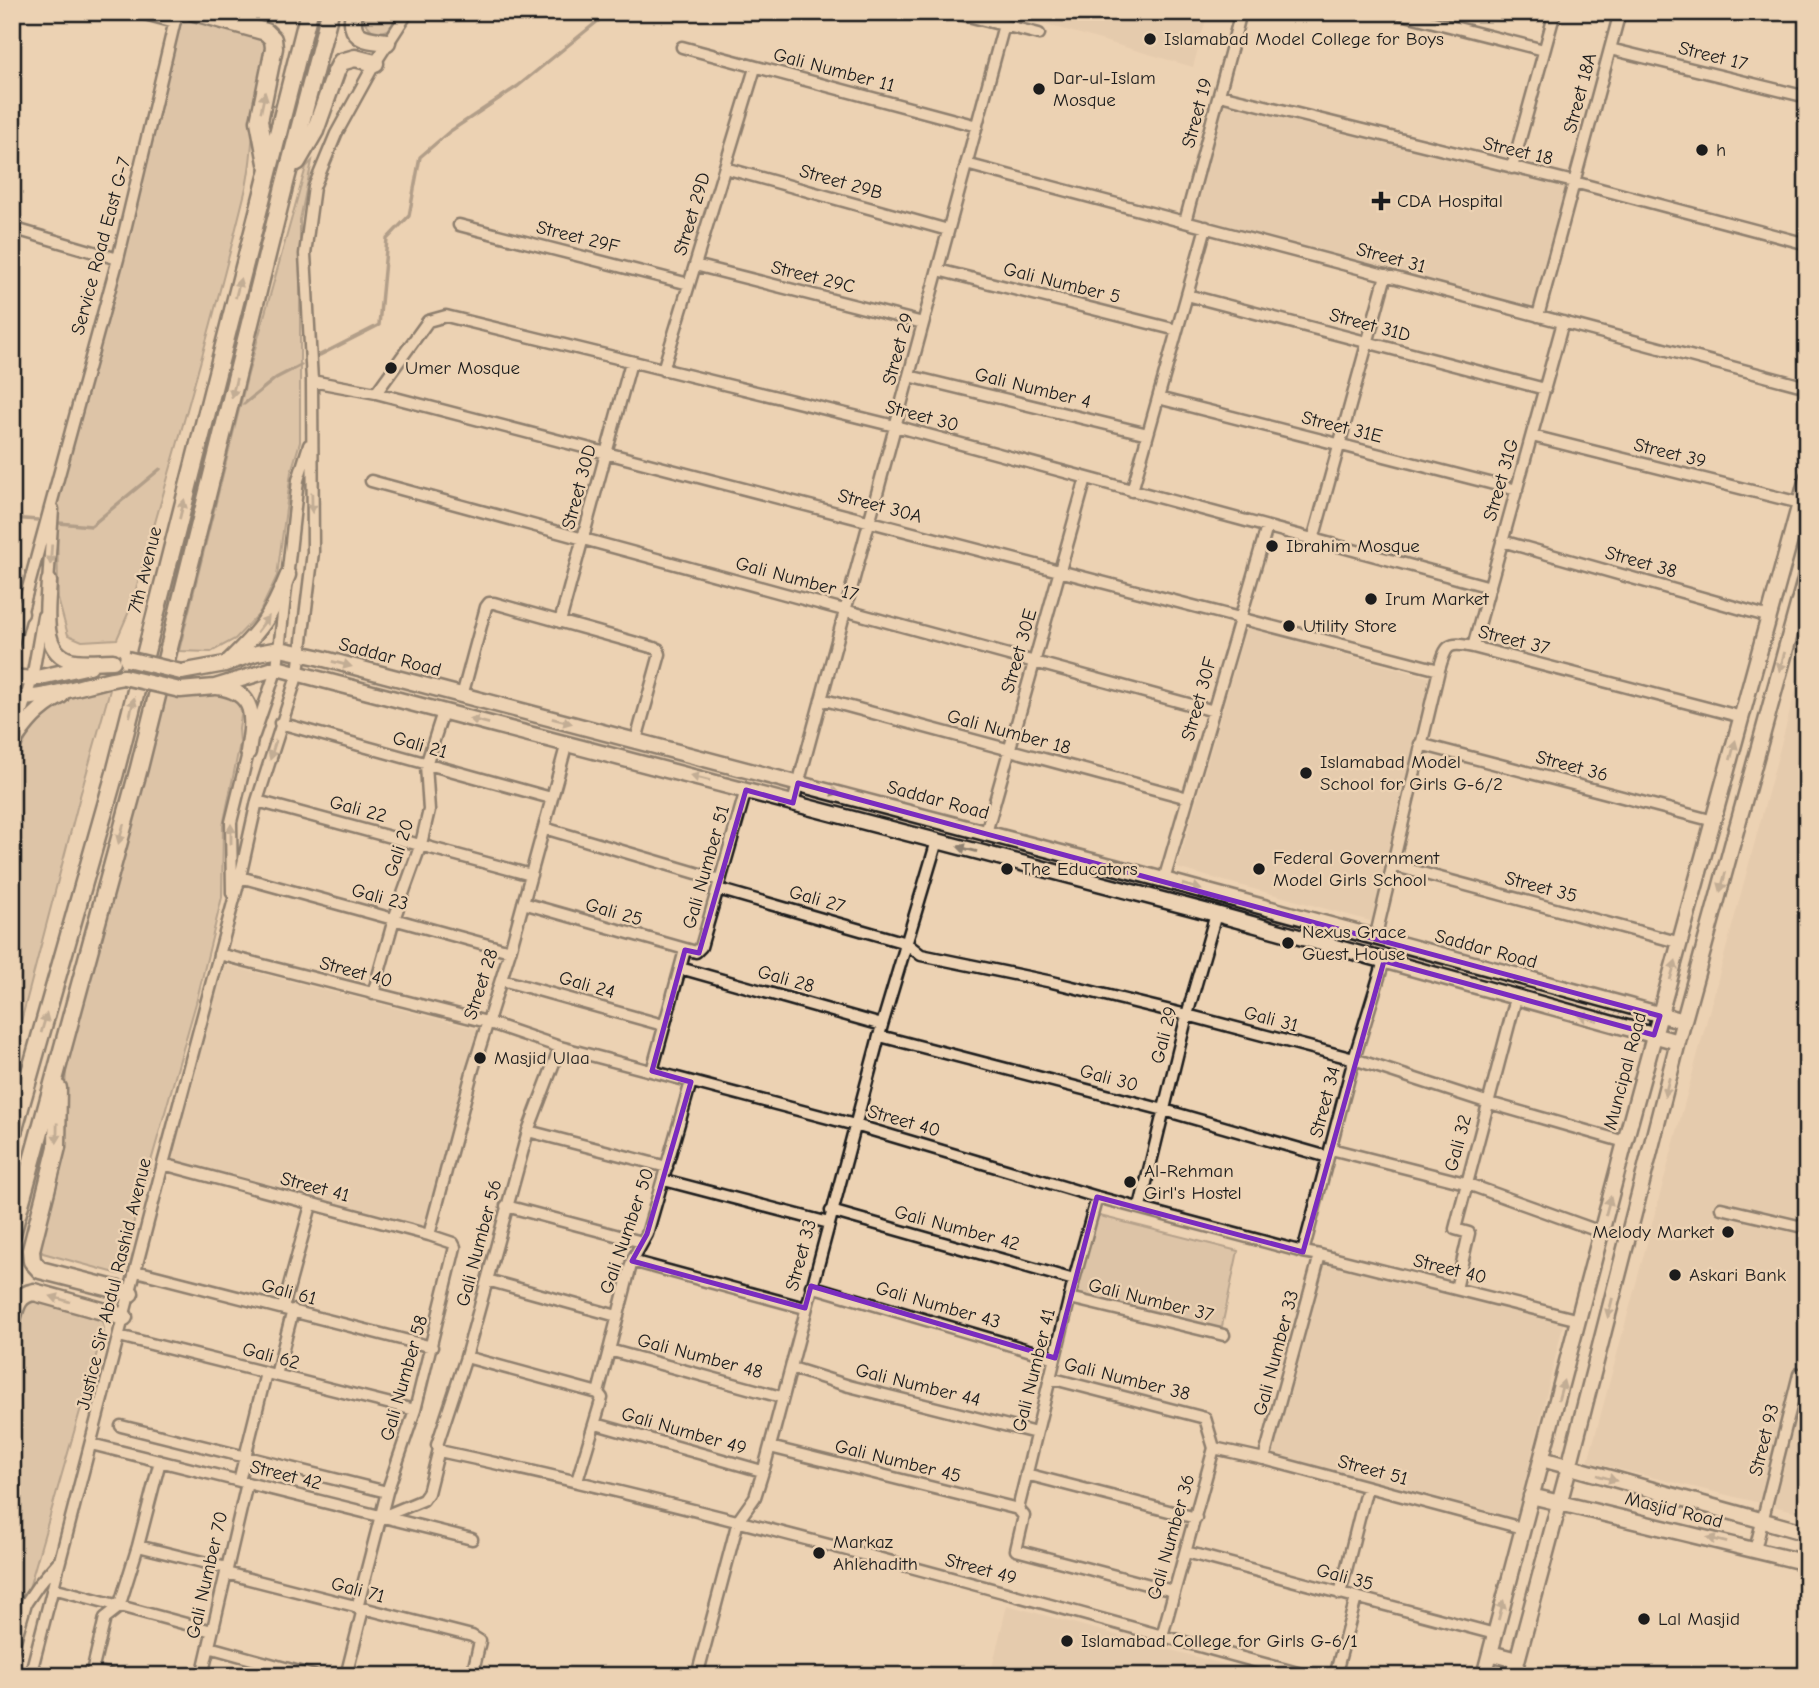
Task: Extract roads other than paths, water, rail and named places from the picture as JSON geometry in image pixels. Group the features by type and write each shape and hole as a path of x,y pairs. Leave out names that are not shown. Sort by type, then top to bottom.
{"main road":[{"path":"194,12 267,32 273,39 274,48 259,121 268,169"},
{"name":"7th Avenue","path":"12,1136 119,760 309,12"},
{"path":"12,1234 139,768 330,12"},
{"path":"354,12 352,22 355,32 362,38 387,42"},
{"path":"286,179 315,131 341,62 355,58 374,63"},
{"path":"12,1096 37,1049"},
{"path":"58,1065 57,1147 31,1250 32,1261 40,1270 130,1293"},
{"path":"12,1320 18,1301 25,1294 34,1292 124,1317"}],"street":[{"path":"137,12 176,17"},
{"name":"Justice Sir Abdul Rashid Avenue","path":"30,1676 240,877 257,801 298,673 313,552 312,381 305,254 314,187 336,134 374,63 408,12"},
{"path":"952,12 1039,34"},
{"name":"Street 19","path":"1185,222 1241,12"},
{"path":"1394,12 1544,50"},
{"path":"1512,167 1555,12"},
{"name":"Street 18A","path":"1538,316 1620,12"},
{"name":"Service Road East G-7","path":"12,647 17,617 118,259 176,17"},
{"name":"Street 29","path":"793,803 1004,25"},
{"name":"Gali Number 11","path":"682,47 977,126"},
{"name":"Street 17","path":"1610,49 1807,97"},
{"name":"Street 29D","path":"663,370 755,68"},
{"name":"Street 18","path":"1220,95 1574,182 1807,244"},
{"name":"Street 31","path":"966,164 1807,387"},
{"name":"Street 29B","path":"725,167 948,230"},
{"name":"Street 29F","path":"459,225 689,284"},
{"path":"1132,491 1206,227"},
{"path":"12,228 118,259"},
{"name":"Street 29C","path":"695,265 923,323"},
{"name":"Gali Number 5","path":"938,270 1177,330"},
{"path":"1313,540 1386,275"},
{"name":"Street 31D","path":"1187,295 1545,389"},
{"name":"Street 30","path":"376,393 428,321 446,316 895,426 1490,587"},
{"name":"Street 31G","path":"1473,647 1563,323"},
{"name":"Street 30D","path":"560,622 631,362"},
{"name":"Gali Number 4","path":"909,376 1148,434"},
{"name":"Street 30A","path":"312,381 376,393 1439,670"},
{"name":"Street 31E","path":"1158,398 1517,489"},
{"name":"Justice Sir Abdul Rashid Avenue","path":"232,902 231,822 248,752 278,668 298,480 312,435"},
{"name":"Street 39","path":"1532,436 1800,503"},
{"name":"Street 30E","path":"986,833 1086,478"},
{"name":"Muncipal Road","path":"1485,1676 1625,1142 1807,478"},
{"name":"Gali Number 17","path":"371,481 1214,711"},
{"name":"Service Road East G-7","path":"12,742 19,699 32,679 49,581 54,487"},
{"name":"Street 30F","path":"1164,880 1266,527"},
{"name":"Street 38","path":"1502,541 1770,617"},
{"path":"1513,1676 1678,1042 1807,572"},
{"path":"225,664 264,625 278,601 288,575"},
{"path":"49,581 48,627 50,640 56,650 66,659 120,660"},
{"path":"462,695 489,603 658,649 660,652 636,740"},
{"name":"Street 37","path":"1375,939 1420,744 1444,651 1450,645 1473,647 1742,717"},
{"name":"Saddar Road","path":"120,660 181,671 225,664 257,653 280,649 799,783 1684,1021"},
{"path":"12,677 32,679 120,660"},
{"path":"19,699 98,680 124,677 180,690 215,687 278,668"},
{"name":"Saddar Road","path":"278,668 1216,914 1678,1042"},
{"path":"12,742 28,719 46,704 98,680"},
{"path":"215,687 236,691 247,702 253,720 248,752"},
{"name":"Gali Number 18","path":"821,699 1188,798"},
{"name":"Gali 20","path":"373,994 394,919 421,844 429,810 426,765 443,712"},
{"name":"Gali 21","path":"280,723 551,798"},
{"name":"Street 28","path":"429,1236 567,743"},
{"name":"Street 36","path":"1420,744 1714,821"},
{"name":"Gali Number 51","path":"652,1071 680,968 691,951 701,947 746,790"},
{"name":"Gali 22","path":"257,801 531,875"},
{"name":"Gali 27","path":"544,828 906,943"},
{"name":"Street 33","path":"697,1676 738,1521 755,1497 770,1447 781,1397 792,1368 805,1308 882,1025 937,841"},
{"name":"Street 35","path":"1392,864 1681,943"},
{"name":"Gali 23","path":"240,877 510,951"},
{"name":"Gali 25","path":"523,903 691,951"},
{"name":"Gali 29","path":"1140,1207 1187,1015 1216,914"},
{"name":"Gali 31","path":"906,943 921,955 1052,982 1354,1059 1486,1102 1625,1142"},
{"name":"Street 40","path":"219,954 487,1022 560,1047 855,1125 1097,1197 1303,1252 1580,1320"},
{"name":"Street 34","path":"1303,1252 1354,1059 1384,961"},
{"name":"Gali 28","path":"680,968 882,1025"},
{"name":"Gali 24","path":"502,980 663,1025"},
{"name":"Gali 32","path":"1456,1289 1469,1233 1455,1229 1486,1102 1516,998"},
{"name":"Gali 30","path":"880,1036 1329,1153 1465,1183 1601,1232"},
{"name":"Gali Number 56","path":"382,1517 424,1500 428,1493 439,1449 437,1445 466,1357 528,1131 560,1047"},
{"name":"Gali Number 50","path":"577,1481 596,1424 609,1350 632,1261 647,1234 691,1082"},
{"path":"528,1131 667,1167"},
{"name":"Street 41","path":"163,1164 429,1236 453,1243 455,1247"},
{"path":"664,1180 829,1223"},
{"name":"Gali Number 41","path":"1097,1197 1026,1474 1018,1509 1024,1516 1016,1550 1173,1591"},
{"name":"Gali Number 70","path":"202,1676 227,1570 245,1457 271,1374 311,1205"},
{"path":"506,1206 642,1242"},
{"path":"1721,1208 1807,1228"},
{"name":"Gali Number 42","path":"831,1211 1074,1280"},
{"path":"1169,1228 1172,1216"},
{"name":"Gali Number 58","path":"346,1676 387,1492 415,1410 455,1247"},
{"name":"Gali Number 33","path":"1264,1460 1321,1255"},
{"path":"632,1261 805,1308"},
{"name":"Gali 61","path":"136,1271 432,1347"},
{"path":"487,1280 617,1316"},
{"name":"Gali Number 43","path":"811,1286 1055,1358"},
{"name":"Gali Number 37","path":"1070,1298 1224,1335"},
{"name":"Gali 62","path":"119,1336 415,1410"},
{"name":"Gali Number 48","path":"609,1350 781,1397"},
{"path":"466,1357 600,1395"},
{"name":"Gali Number 44","path":"792,1368 849,1386 1036,1433"},
{"name":"Street 93","path":"1762,1522 1799,1374 1807,1377"},
{"name":"Gali Number 38","path":"1050,1378 1205,1418 1214,1448"},
{"name":"Gali Number 49","path":"596,1424 762,1471"},
{"path":"121,1426 387,1492"},
{"name":"Street 42","path":"91,1444 472,1539"},
{"name":"Gali Number 45","path":"770,1447 1018,1509"},
{"name":"Street 51","path":"1214,1448 1522,1528"},
{"name":"Gali Number 36","path":"1162,1636 1214,1448"},
{"name":"Street 49","path":"439,1449 738,1521 1309,1676"},
{"name":"Masjid Road","path":"1542,1460 1807,1533"},
{"path":"113,1676 92,1673 106,1618 119,1607 160,1461"},
{"path":"1026,1474 1196,1518"},
{"path":"1340,1594 1367,1487"},
{"name":"Masjid Road","path":"1531,1496 1807,1563"},
{"path":"1755,1550 1762,1522"},
{"name":"Gali 71","path":"138,1546 360,1609 472,1636 480,1640 472,1676"},
{"name":"Gali 35","path":"1186,1552 1495,1634"},
{"path":"12,1651 26,1603 38,1584 60,1559"},
{"path":"53,1588 212,1631"},
{"path":"1335,1676 1356,1598"},
{"path":"209,1647 314,1676"},
{"path":"1490,1653 1517,1661"}],"waterway":[{"path":"320,355 379,325 387,239 409,216 420,157 449,132 518,86 609,12"},
{"path":"244,404 276,378 301,365"},
{"path":"59,523 91,526 160,469"},
{"path":"12,518 38,520"}],"place":[{"name":"Islamabad Model College for Boys","path":"1150,39"},
{"name":"Dar-ul-Islam Mosque","path":"1039,89"},
{"name":"h","path":"1702,150"},
{"name":"CDA Hospital","path":"1381,201"},
{"name":"Umer Mosque","path":"391,368"},
{"name":"Ibrahim Mosque","path":"1272,546"},
{"name":"Irum Market","path":"1371,599"},
{"name":"Utility Store","path":"1289,626"},
{"name":"Islamabad Model School for Girls G-6/2","path":"1306,773"},
{"name":"The Educators","path":"1007,869"},
{"name":"Federal Government Model Girls School","path":"1259,869"},
{"name":"Nexus Grace Guest House","path":"1288,943"},
{"name":"Masjid Ulaa","path":"480,1058"},
{"name":"Al-Rehman Girl's Hostel","path":"1130,1182"},
{"name":"Melody Market","path":"1728,1232"},
{"name":"Askari Bank","path":"1675,1275"},
{"name":"Markaz Ahlehadith","path":"819,1553"},
{"name":"Lal Masjid","path":"1644,1619"},
{"name":"Islamabad College for Girls G-6/1","path":"1067,1641"}]}
